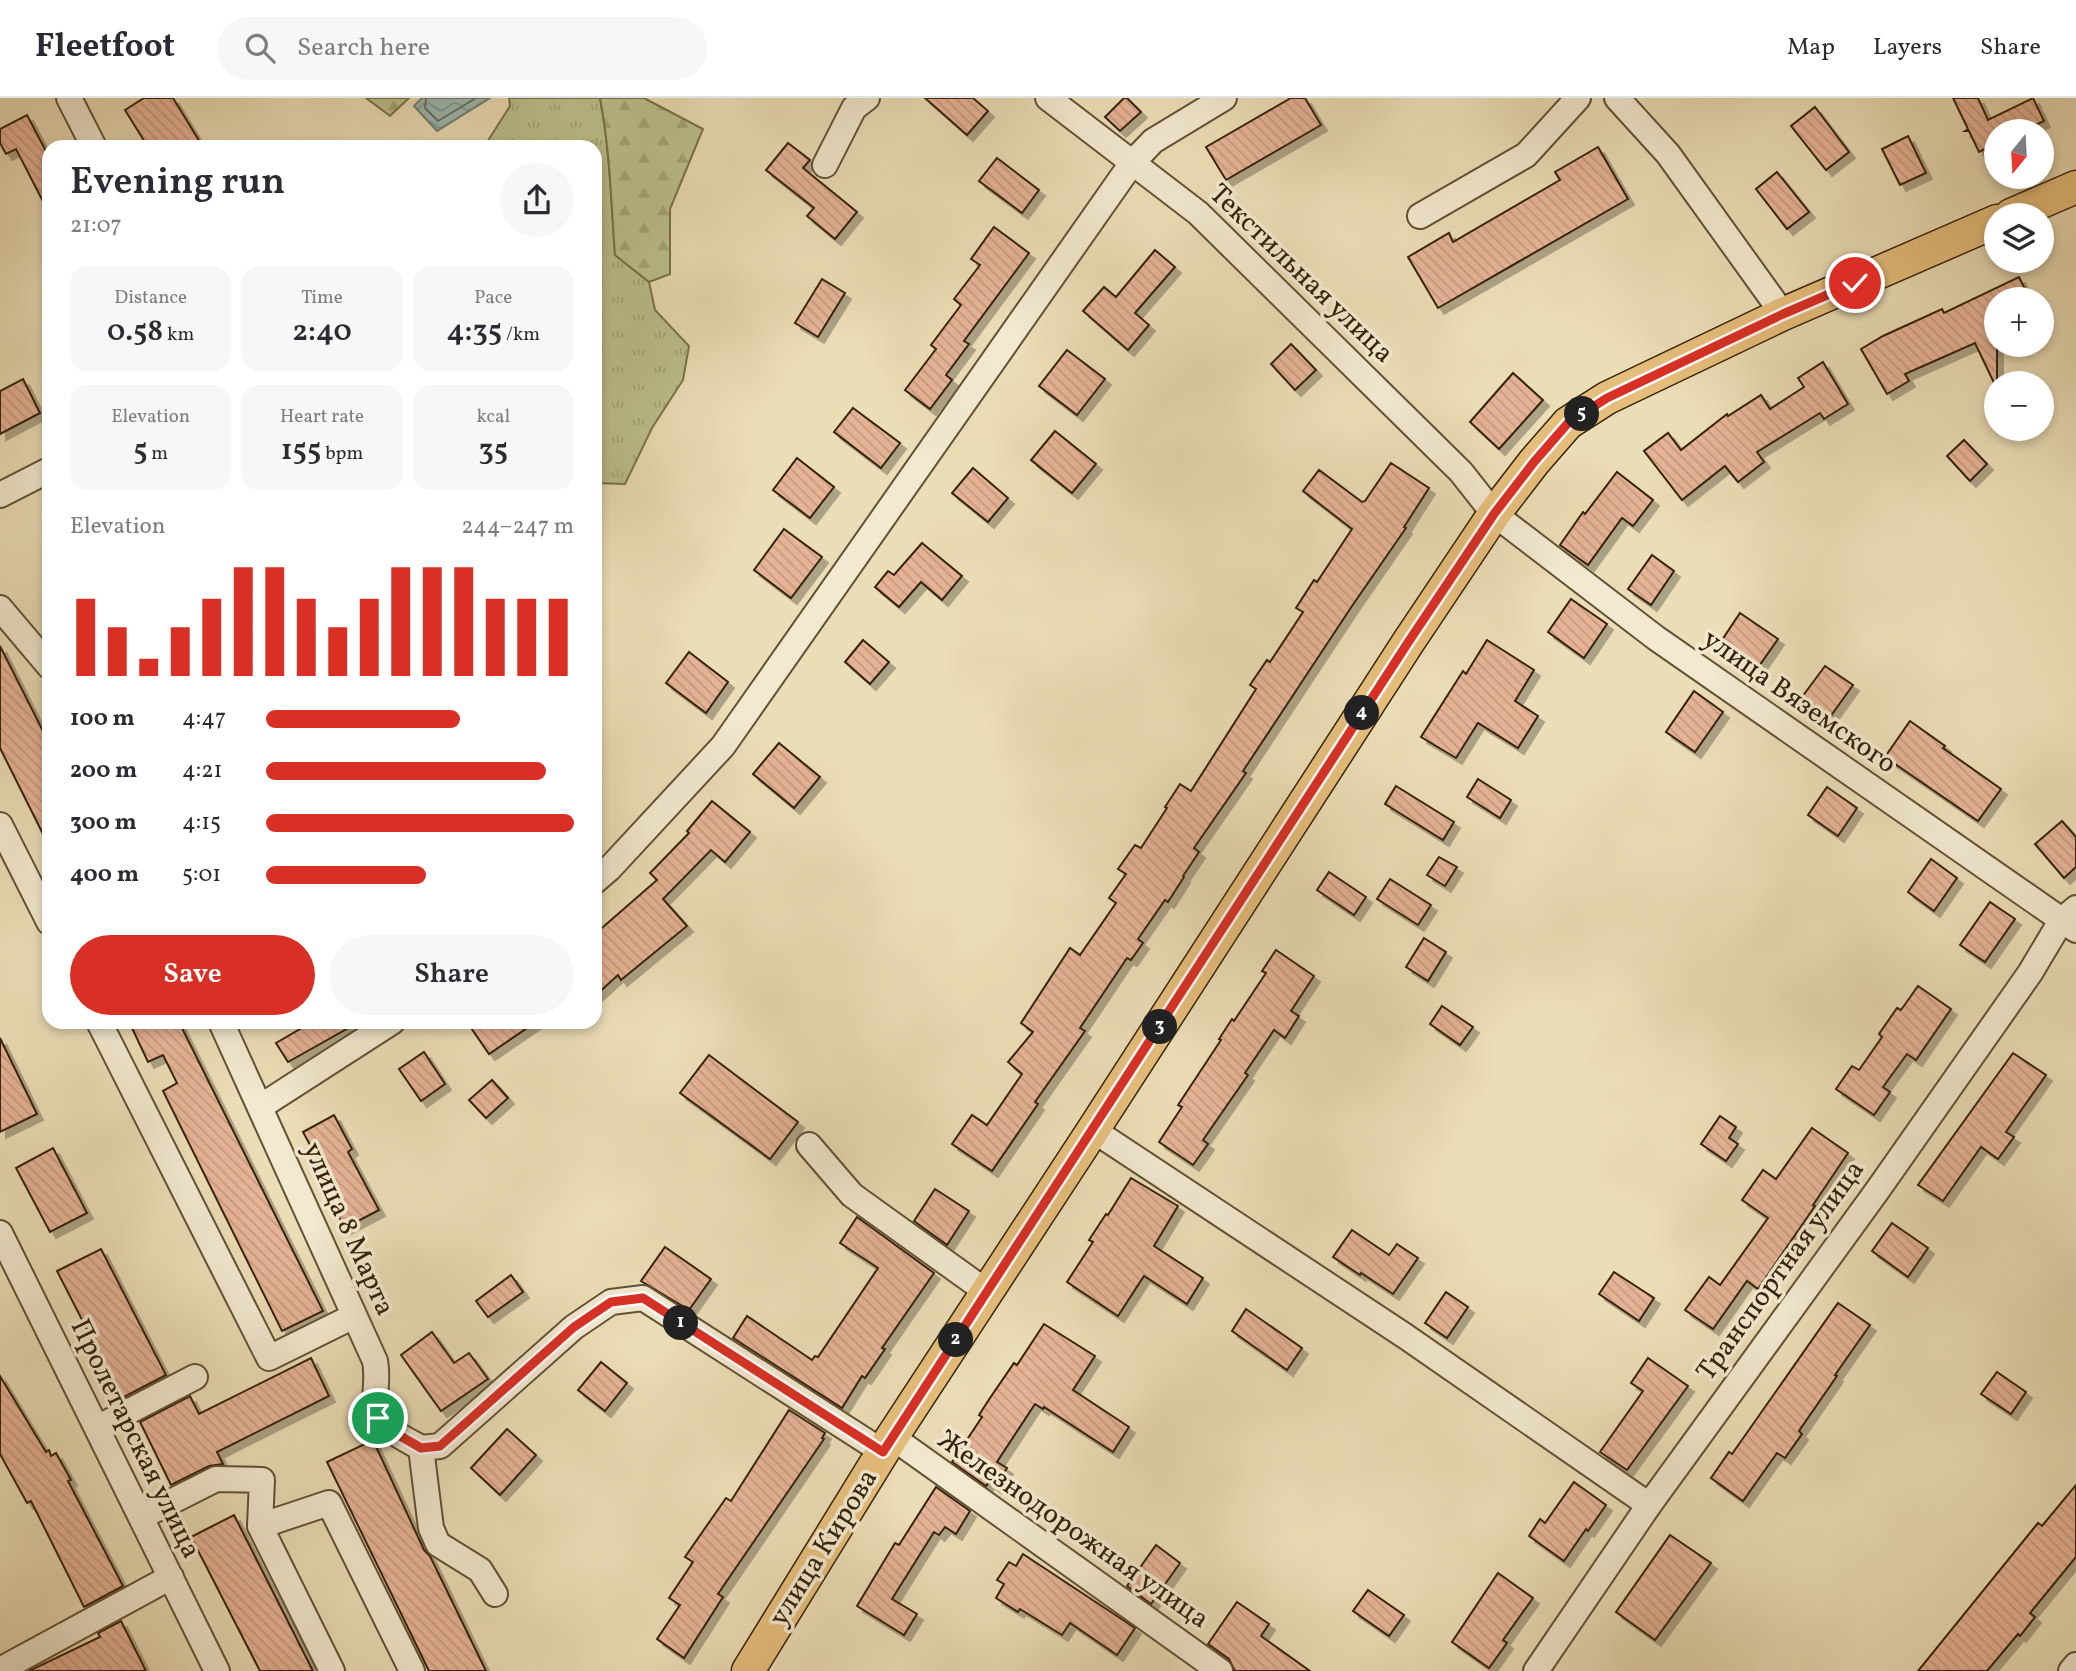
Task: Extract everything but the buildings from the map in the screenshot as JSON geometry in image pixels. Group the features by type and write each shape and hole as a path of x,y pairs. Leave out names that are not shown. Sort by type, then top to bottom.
{"main road":[{"path":"2039,203 2076,187"},
{"name":"улица Кирова","path":"748,1671 887,1445 1409,641 1494,514 1534,462 1568,423 1607,398 1783,314 1984,228"}],"street":[{"path":"69,98 90,140"},
{"path":"825,165 854,108 867,98"},
{"name":"Текстильная улица","path":"1048,98 1198,213 1461,472 1494,514"},
{"path":"602,875 723,746 1132,163 1153,141 1224,98"},
{"path":"1420,216 1526,155 1578,98"},
{"path":"1617,98 1668,154 1783,314"},
{"path":"0,495 42,474"},
{"name":"улица Вяземского","path":"1494,514 1656,638 2071,920"},
{"path":"0,608 42,658"},
{"path":"0,825 42,908"},
{"name":"Транспортная улица","path":"1536,1671 1649,1504 1892,1169 2030,973 2071,920"},
{"path":"103,1029 269,1358 354,1316"},
{"name":"улица 8 Марта","path":"224,1029 375,1360 378,1378 375,1406 378,1418 390,1430 421,1448"},
{"path":"260,1107 381,1029"},
{"path":"1093,1130 1405,1336 1649,1504"},
{"path":"809,1145 852,1195 987,1292"},
{"name":"Пролетарская улица","path":"0,1233 217,1671"},
{"name":"Железнодорожная улица","path":"421,1448 440,1446 574,1327 611,1302 643,1298 887,1445 1220,1671"},
{"path":"97,1428 195,1377"},
{"path":"421,1448 431,1528 438,1544 480,1570 495,1594"},
{"path":"141,1517 216,1479 262,1480 260,1526 332,1671"},
{"path":"260,1526 329,1503 412,1671"},
{"path":"0,1670 171,1577"},
{"path":"2071,1671 2076,1665"}],"green space":[{"path":"366,98 409,98 390,116"},
{"path":"509,98 600,98 608,157 615,255 649,282 655,310 689,346 683,380 652,428 625,484 602,483 602,140 488,140 510,106"},
{"path":"600,98 644,98 703,129 670,209 670,274 649,282 615,255 608,157"}],"water":[{"path":"422,98 490,98 437,131 414,106"}],"route":[{"path":"378,1418 390,1430 421,1448 440,1446 574,1327 611,1302 643,1298 883,1452 1409,641 1494,514 1534,462 1568,423 1607,398 1783,314 1855,283"}]}
